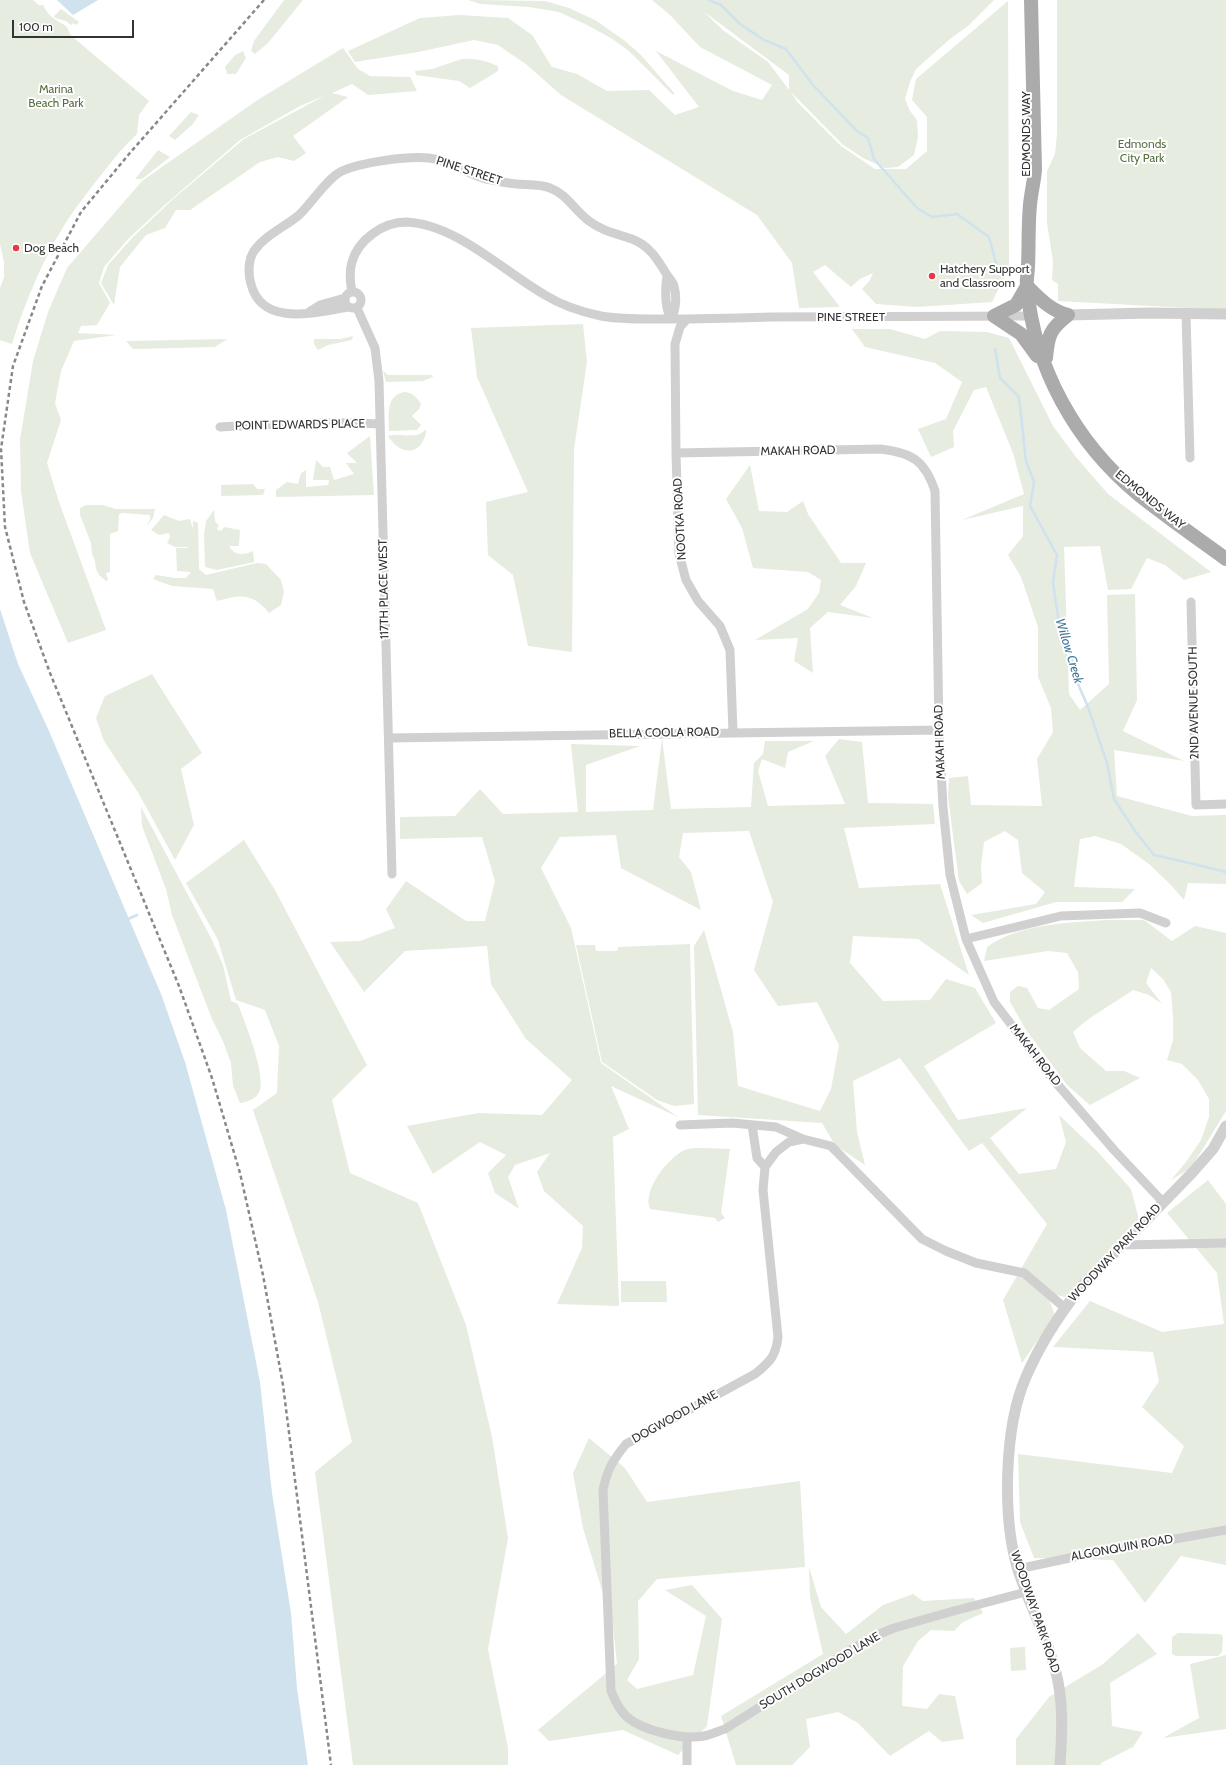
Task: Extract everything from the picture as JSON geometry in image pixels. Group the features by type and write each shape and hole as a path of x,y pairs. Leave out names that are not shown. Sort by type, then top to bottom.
{"main road":[{"name":"EDMONDS WAY","path":"1031,0 1031,63 1026,81 1025,182 1030,205 1027,286 1032,316 1045,368 1058,397 1079,432 1110,468 1138,494 1226,559"},
{"path":"1028,266 1039,213 1037,0"},
{"path":"994,316 1016,305 1027,286 1048,306 1058,312 1068,315"},
{"path":"1045,368 1047,340 1051,330 1068,315"},
{"path":"994,316 1022,334 1045,368"}],"street":[{"name":"PINE STREET","path":"353,308 296,315 278,313 266,306 258,298 251,287 250,262 254,251 263,240 298,215 332,177 340,172 355,166 406,159 429,158 444,161 465,171 491,180 550,188 564,195 588,221 605,231 639,241 656,256 667,276 665,286 667,308 671,319 687,320 861,316 1032,316"},
{"path":"307,313 320,305 348,295 357,293 361,297 362,302 353,308 345,303 348,295 351,262 358,248 373,233 387,225 405,222 423,225 443,231 466,244 546,296 577,309 601,316 637,319 671,319"},
{"name":"117TH PLACE WEST","path":"353,308 375,348 379,381 385,656 389,738 392,874"},
{"path":"1186,314 1190,458"},
{"path":"1068,315 1226,314"},
{"name":"NOOTKA ROAD","path":"687,320 680,326 675,344 679,554 686,580 698,601 720,626 730,650 733,732"},
{"name":"POINT EDWARDS PLACE","path":"220,427 346,422 380,424"},
{"name":"MAKAH ROAD","path":"676,453 881,450 893,451 913,458 925,467 935,491 939,730 943,807 950,875 966,939 994,1002 1052,1078 1114,1150 1163,1202"},
{"name":"2ND AVENUE SOUTH","path":"1191,602 1196,805 1226,804"},
{"name":"BELLA COOLA ROAD","path":"389,738 939,730"},
{"path":"966,939 1061,916 1140,913 1166,923"},
{"path":"680,1125 732,1123 776,1127 803,1139 831,1146 922,1239 946,1251 976,1263 1024,1273 1065,1308"},
{"path":"752,1125 757,1158 764,1167 776,1152 789,1142 803,1139"},
{"name":"WOODWAY PARK ROAD","path":"1060,1765 1061,1704 1059,1682 1049,1650 1018,1569 1010,1527 1008,1481 1009,1455 1017,1406 1026,1378 1044,1340 1065,1308 1081,1287 1192,1173 1213,1149 1226,1126"},
{"name":"DOGWOOD LANE","path":"687,1737 659,1732 637,1725 619,1708 611,1691 603,1490 606,1474 614,1459 626,1444 755,1374 770,1361 776,1348 778,1337 762,1190 764,1167"},
{"path":"1121,1245 1226,1244"},
{"name":"ALGONQUIN ROAD","path":"1018,1569 1086,1554 1226,1530"},
{"name":"SOUTH DOGWOOD LANE","path":"687,1737 705,1736 725,1729 877,1635 894,1628 1026,1592"},
{"path":"687,1737 687,1765"}],"green space":[{"name":"Marina Beach Park","path":"0,0 33,0 39,5 43,5 51,16 67,27 70,34 75,39 149,101 139,115 137,134 116,156 89,190 70,217 49,252 35,282 12,344 0,340 0,288 4,277 4,262 0,244"},
{"path":"284,0 303,0 268,43 255,54 251,51 254,41"},
{"path":"468,0 545,1 569,8 595,20 625,41 640,54 675,94 672,94 629,51 611,38 559,12 529,7 481,4"},
{"path":"652,0 994,0 968,26 950,39 916,69 905,99 910,111 917,120 918,137 914,155 898,167 885,168 863,158 842,144 791,92 798,103 841,146 875,169 906,169 927,151 927,117 912,100 916,79 1008,1 1009,268 992,302 917,307 876,304 862,289 870,280 873,273 860,279 851,287 825,265 813,272 840,307 799,308 792,263 757,215 561,95 527,65 498,45 474,40 418,52 355,62 348,51 420,18 460,15 508,18 532,35 552,67 577,74 607,91 649,90 675,115 699,107 656,51 733,91 762,100 772,85 700,47 670,15","holes":["703,11 789,75 789,90 768,62 724,31"]},
{"name":"Edmonds City Park","path":"1057,0 1226,0 1226,310 1058,301 1058,284 1052,280 1053,261 1047,223 1047,171 1055,154 1057,133"},
{"path":"61,9 79,22 76,25 73,23 71,25 66,21 55,18 54,16"},
{"path":"343,48 358,69 370,76 410,77 417,91 368,95 352,84 332,93 348,97 293,136 306,153 294,161 278,157 260,162 190,210 176,210 165,228 146,235 120,267 114,305 101,283 108,265 133,237 173,199 244,139 324,96 300,106 240,140 167,203 128,239 104,267 99,283 110,303 97,325 81,326 78,333 116,335 74,341 61,371 55,403 61,420 47,463 59,502 106,630 68,643 30,553 21,491 20,439 33,361 48,312 67,268 142,181 259,99"},
{"path":"243,51 246,58 236,74 227,74 225,67 235,55"},
{"path":"462,59 476,59 498,66 498,71 470,88 459,81 416,75 415,71 432,69"},
{"path":"191,112 199,115 193,124 175,140 169,136"},
{"path":"158,150 170,157 142,179 135,179"},
{"path":"583,324 587,362 574,449 572,652 528,646 513,575 488,555 486,502 528,492 477,377 471,328"},
{"path":"852,329 890,329 925,339 940,331 987,332 1009,338 1053,426 1076,457 1108,494 1211,572 1184,580 1165,565 1147,558 1131,589 1108,590 1100,546 1064,547 1069,694 1080,710 1109,684 1107,595 1135,594 1137,700 1123,731 1184,761 1114,750 1117,796 1192,816 1226,815 1226,884 1188,883 1184,900 1149,864 1121,844 1095,836 1080,839 1074,887 1135,889 1122,902 1056,902 983,923 971,915 1036,904 1045,892 1022,873 1018,840 1005,831 984,842 981,866 982,883 967,894 959,881 948,797 949,778 968,776 971,805 1042,806 1037,759 1053,732 1051,708 1038,677 1038,627 1021,577 1008,555 1023,536 1023,506 962,520 1024,494 1013,453 986,387 974,390 953,431 954,447 931,457 918,429 946,419 962,382 935,363 865,347"},
{"path":"353,336 352,340 328,345 318,350 314,344 314,339 340,339"},
{"path":"227,339 215,347 133,349 126,341"},
{"path":"383,371 388,375 432,375 433,377 423,381 386,382"},
{"path":"404,392 412,394 421,404 419,409 412,416 421,425 417,430 389,431 389,407 391,402 398,394"},
{"path":"426,429 423,441 419,446 410,451 400,448 391,441 388,436 418,435"},
{"path":"370,436 374,495 276,497 276,490 287,482 298,484 301,473 306,470 306,487 328,485 329,480 313,480 316,460 323,467 330,467 334,480 354,474 346,463 357,463 347,453"},
{"path":"750,465 759,511 787,512 803,501 808,514 841,563 866,563 856,586 840,605 873,618 828,612 810,628 813,673 794,661 798,638 755,640 808,609 819,593 821,580 808,572 753,568 742,528 726,499"},
{"path":"253,484 257,489 265,489 263,495 221,496 221,485"},
{"path":"86,505 102,505 116,509 155,509 153,518 147,526 150,515 119,514 118,531 110,534 110,572 106,573 108,580 106,581 99,575 96,569 91,543 80,515 80,508"},
{"path":"214,510 215,521 219,526 217,528 218,531 222,530 224,527 240,530 239,546 230,546 230,548 238,554 253,551 254,562 217,570 205,567 204,535 206,521"},
{"path":"164,515 179,521 190,519 193,529 193,521 198,523 199,569 206,575 257,563 266,564 281,580 284,592 281,605 269,613 258,602 246,597 240,596 217,601 213,589 172,586 153,579 156,575 186,578 191,572 177,571 176,548 188,547 175,547 167,543 170,537 169,533 159,535 151,530"},
{"path":"152,674 202,753 181,769 194,825 175,860 139,794 104,741 96,718 105,696"},
{"path":"662,738 671,809 751,807 754,763 763,754 765,741 814,741 788,752 785,768 762,759 758,771 768,806 845,804 825,756 839,739 862,742 868,803 933,804 935,824 844,828 859,888 940,884 969,975 918,939 853,936 850,963 883,1001 930,1000 946,979 975,988 996,1023 924,1066 958,1120 1027,1108 990,1138 1019,1174 1056,1169 1066,1142 1059,1115 1097,1151 1131,1189 1139,1220 1068,1298 1057,1295 1050,1302 1055,1315 1022,1363 1003,1300 1047,1224 982,1143 969,1151 900,1058 853,1081 857,1132 865,1165 835,1145 822,1123 698,1115 694,946 704,930 733,1032 738,1086 820,1111 831,1089 839,1045 817,1002 778,1006 754,970 773,902 749,831 683,833 679,857 691,872 701,910 621,868 616,835 560,837 541,868 571,928 601,1063 678,1117 611,1086 629,1129 613,1137 619,1306 557,1304 582,1248 583,1226 544,1191 537,1172 550,1153 515,1165 508,1177 519,1209 495,1193 488,1173 506,1155 480,1142 433,1174 407,1126 478,1113 542,1115 572,1080 526,1039 491,984 487,946 405,951 364,992 330,942 360,941 395,928 386,909 406,881 466,921 485,921 495,881 482,837 400,839 400,817 455,816 480,789 503,814 578,812 571,744 640,746 586,765 586,812 653,810"},
{"path":"141,807 211,938 223,965 231,1001 238,1004 254,1047 261,1082 259,1093 249,1101 240,1103 233,1086 231,1063 223,1041 212,1019 172,915 166,889 142,826"},
{"path":"244,840 275,890 367,1065 332,1100 350,1173 418,1203 466,1325 492,1437 508,1538 488,1649 508,1748 508,1765 353,1765 315,1472 352,1442 318,1302 253,1110 277,1093 279,1046 265,1010 236,1000 218,940 186,883"},
{"path":"1107,920 1144,920 1172,941 1195,926 1226,933 1226,1111 1191,1168 1171,1180 1201,1140 1209,1117 1209,1099 1198,1080 1182,1064 1167,1060 1173,1040 1173,1018 1171,992 1163,979 1151,968 1146,983 1162,1004 1149,995 1133,990 1095,1015 1073,1032 1080,1048 1106,1071 1124,1071 1140,1078 1090,1105 1068,1086 1026,1030 1010,1002 1010,992 1018,986 1027,988 1038,1008 1049,1010 1079,989 1078,972 1067,953 1048,951 984,961 987,947 1014,933 1045,926"},
{"path":"690,944 694,1104 674,1106 657,1100 602,1062 576,945 595,945 596,951 617,951 618,947"},
{"path":"692,1148 730,1149 721,1213 725,1218 718,1222 715,1218 650,1209 650,1193 653,1184 664,1167 678,1154 685,1150"},
{"path":"1208,1180 1226,1204 1226,1565 1181,1556 1145,1603 1113,1560 1034,1558 1020,1522 1018,1454 1172,1473 1184,1446 1142,1407 1159,1381 1153,1352 1053,1347 1090,1301 1162,1332 1224,1324 1217,1273 1167,1213"},
{"path":"621,1281 666,1281 667,1302 621,1302"},
{"path":"589,1438 625,1468 647,1502 800,1481 805,1567 657,1579 638,1601 639,1659 627,1680 637,1689 693,1675 706,1616 665,1590 692,1585 722,1619 707,1726 678,1755 623,1730 549,1741 538,1730 617,1664 613,1626 583,1528 573,1473"},
{"path":"809,1567 821,1607 846,1634 883,1605 913,1594 923,1601 974,1598 983,1613 963,1622 954,1631 931,1630 918,1641 903,1666 902,1706 927,1709 939,1694 955,1696 964,1739 942,1742 929,1731 890,1756 858,1723 838,1712 806,1719 810,1747 792,1765 736,1765 721,1716 823,1654 810,1597"},
{"path":"1138,1633 1157,1654 1110,1683 1112,1726 1143,1732 1133,1747 1101,1763 1101,1765 1016,1765 1016,1739 1049,1697 1103,1664"},
{"path":"1178,1633 1220,1634 1223,1636 1222,1652 1218,1656 1176,1656 1172,1654 1172,1637"},
{"path":"1025,1647 1026,1670 1011,1671 1010,1648"},
{"path":"1226,1655 1226,1729 1163,1738 1199,1718 1190,1664"}],"water":[{"path":"57,0 98,0 73,15"},
{"path":"0,609 18,664 49,731 161,994 185,1062 226,1210 260,1382 272,1493 291,1613 297,1688 308,1765 0,1765"}],"waterway":[{"path":"709,0 721,5 740,24 764,40 786,49 813,85 857,131 868,138 874,159 917,208 932,217 957,214 989,237 999,274"},
{"name":"Willow Creek","path":"995,349 1000,378 1019,397 1026,461 1034,482 1030,506 1057,555 1053,583 1060,630 1071,655 1078,684 1088,707 1107,763 1114,799 1135,831 1154,855 1226,872"},
{"path":"128,919 137,915"}],"railway":[{"path":"264,0 129,154 81,212 42,286 13,366 1,449 5,527 24,602 50,673 179,986 212,1078 240,1173 263,1275 283,1385 331,1765"}],"place":[{"name":"Dog Beach","path":"16,248"},
{"name":"Hatchery Support and Classroom","path":"932,276"}]}
